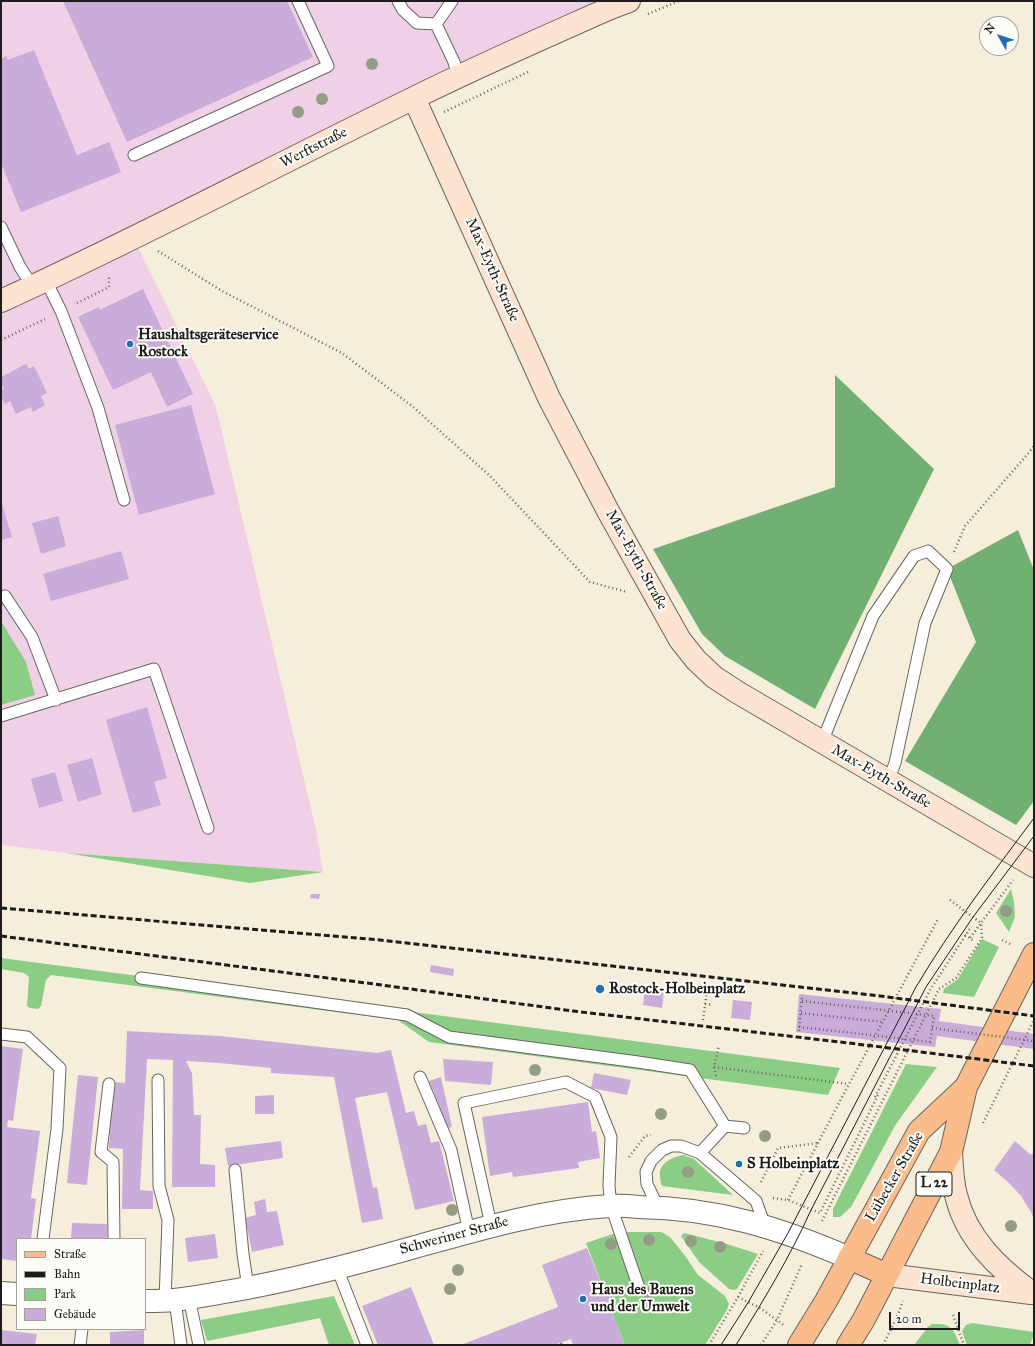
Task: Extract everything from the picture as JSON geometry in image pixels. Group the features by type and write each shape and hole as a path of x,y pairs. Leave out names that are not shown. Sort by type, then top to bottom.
{"main road":[{"name":"Lübecker Straße","path":"887,1275 951,1152 966,1087 1034,954"},
{"name":"Lübecker Straße","path":"849,1258 919,1131 966,1087"},
{"path":"849,1258 887,1275"},
{"name":"L 22","path":"799,1345 826,1301 849,1258"},
{"name":"L 22","path":"848,1345 863,1321 887,1275"}],"street":[{"name":"Werftstraße","path":"1,301 183,214 414,98 608,9 629,1"},
{"name":"Max-Eyth-Straße","path":"414,98 549,398 608,511 680,640 696,660 737,692 1030,864"},
{"path":"951,1152 956,1195 964,1220 991,1258 1009,1276 1033,1293"},
{"name":"Schweriner Straße","path":"168,1300 248,1288 337,1268 492,1225 554,1213 611,1206 658,1207 704,1211 765,1226"},
{"path":"765,1226 812,1242 849,1258"},
{"name":"Holbeinplatz","path":"887,1275 1033,1293"},
{"path":"1,1293 16,1294"}],"lane":[{"path":"134,155 328,66 298,1"},
{"path":"398,1 403,10 417,23 436,24"},
{"path":"436,24 452,1"},
{"path":"436,24 454,62 458,77"},
{"path":"1,227 20,267 39,284 61,311 98,408 124,500"},
{"path":"822,742 873,616 914,556 928,551 947,569 925,623 895,763 888,781"},
{"path":"5,596 32,636 56,700"},
{"path":"1,716 154,669 208,828"},
{"path":"141,978 407,1016 449,1037 690,1070 725,1126"},
{"path":"1,1034 27,1037 60,1068 57,1129 43,1238"},
{"path":"420,1077 451,1150 468,1232"},
{"path":"158,1080 159,1186 168,1220 168,1300 180,1345"},
{"path":"492,1225 464,1103 566,1082 595,1097 611,1137 609,1186 611,1206 639,1288"},
{"path":"108,1084 101,1152 113,1162 114,1238"},
{"path":"725,1126 744,1128"},
{"path":"700,1153 725,1126"},
{"path":"658,1207 647,1184 646,1172 651,1161 662,1150 671,1146 680,1146 700,1153 756,1201 765,1226"},
{"path":"235,1170 243,1254 248,1288"},
{"path":"337,1268 367,1345"},
{"path":"168,1300 199,1345"},
{"path":"80,1345 82,1330"}],"path":[{"path":"153,248 222,291 342,353 412,406 490,476 590,582 629,593"},
{"path":"947,569 965,526 1034,446"},
{"path":"970,938 1030,864"},
{"path":"761,1345 777,1320 826,1213 939,989 956,978 982,938 981,923 950,900"},
{"path":"938,919 788,1200 820,1213 878,1092 930,990 971,927"},
{"path":"965,935 974,941"},
{"path":"703,1020 708,984"},
{"path":"799,1031 802,995"},
{"path":"799,1027 930,1042 934,1016 802,1001"},
{"path":"705,1004 713,1005"},
{"path":"801,1013 883,1022"},
{"path":"982,1125 1034,1020"},
{"path":"932,1028 1034,1041"},
{"path":"719,1045 714,1067 849,1084"},
{"path":"878,1092 883,1095"},
{"path":"875,1097 878,1092"},
{"path":"760,1184 778,1148 818,1143"},
{"path":"709,1345 738,1297 763,1250"},
{"path":"738,1297 749,1302 777,1320"},
{"path":"953,1315 964,1345"},
{"path":"883,1345 897,1317"}],"shaded area":[{"path":"1,1 629,1 134,239 216,407 317,834 323,872 66,853 1,845"}],"green space":[{"path":"835,375 934,469 815,709 725,656 702,634 653,549 835,487"},
{"path":"1018,530 1034,570 1034,801 1016,825 905,761 976,642 947,569"},
{"path":"1,621 26,662 35,695 1,705"},
{"path":"66,853 323,872 250,883"},
{"path":"1011,889 1015,917 1009,932 996,913"},
{"path":"982,939 999,947 974,997 943,993 944,989 958,979"},
{"path":"1,958 840,1068 828,1095 429,1042 398,1020 51,975 46,980 41,1006 38,1009 30,1008 27,1006 29,977 24,973 1,969"},
{"path":"906,1064 937,1067 896,1124 851,1207 840,1217 833,1217 833,1209"},
{"path":"683,1155 694,1159 733,1195 662,1186 660,1175 661,1169 665,1163 675,1157"},
{"path":"619,1232 661,1232 670,1237 698,1275 725,1296 729,1304 727,1310 705,1345 625,1345 612,1312 616,1310 608,1290 605,1292 586,1243"},
{"path":"684,1233 758,1254 737,1289 729,1289 699,1262 681,1236"},
{"path":"334,1296 355,1345 329,1345 320,1318 207,1341 201,1320"},
{"path":"972,1323 1034,1332 1034,1334 1030,1345 967,1345 962,1331 966,1325"},
{"path":"932,1324 943,1324 950,1328 955,1334 960,1345 914,1345"}],"building":[{"path":"63,1 287,1 313,57 127,142"},
{"path":"34,50 77,155 109,142 121,172 21,212 1,163 1,59 6,56 8,60"},
{"name":"Haushaltsgeräteservice Rostock","path":"143,289 193,394 167,407 151,372 113,390 78,317 99,307 100,310"},
{"path":"26,364 29,369 34,366 47,393 41,396 45,405 33,412 31,407 16,414 10,401 5,404 1,396 1,391 4,389 1,383 1,377"},
{"path":"191,405 215,494 139,515 115,425"},
{"path":"1,501 12,537 1,540"},
{"path":"58,516 66,546 41,554 32,523"},
{"path":"121,551 129,579 51,601 43,574"},
{"path":"147,707 167,778 154,782 161,805 133,813 106,720"},
{"path":"92,758 102,794 78,802 67,765"},
{"path":"55,772 63,801 39,808 31,779"},
{"path":"311,894 320,894 319,899 310,898"},
{"path":"431,965 454,969 453,976 430,972"},
{"path":"645,988 664,991 662,1008 643,1005"},
{"path":"799,994 941,1009 939,1021 1034,1034 1034,1049 937,1036 935,1047 796,1032"},
{"path":"733,1000 752,1002 750,1020 731,1018"},
{"path":"127,1031 220,1036 377,1053 391,1050 406,1113 414,1111 418,1126 426,1124 431,1143 439,1141 454,1201 415,1210 387,1092 355,1098 373,1188 377,1187 383,1219 362,1223 334,1077 271,1073 271,1068 186,1061 192,1073 194,1115 201,1115 200,1164 215,1165 215,1187 172,1187 173,1060 147,1059 140,1190 153,1191 153,1209 122,1209 123,1149 109,1148 113,1082 125,1083"},
{"path":"1,1046 23,1049 13,1121 8,1120 7,1127 40,1131 31,1198 36,1199 31,1238 16,1238 16,1261 1,1259"},
{"path":"443,1059 493,1062 491,1085 445,1081"},
{"path":"594,1073 631,1080 627,1095 591,1088"},
{"path":"78,1075 98,1077 87,1185 67,1183"},
{"path":"441,1077 452,1127 444,1129 439,1105 429,1081"},
{"path":"274,1095 274,1114 255,1114 255,1096"},
{"path":"588,1102 592,1132 596,1131 600,1158 578,1162 579,1168 513,1177 512,1172 490,1176 482,1117"},
{"path":"281,1141 283,1158 228,1166 225,1148"},
{"path":"1015,1141 1031,1155 1034,1151 1034,1219 1021,1196 994,1170"},
{"path":"265,1199 267,1212 277,1211 284,1245 252,1252 245,1218 256,1215 254,1202"},
{"path":"72,1223 107,1224 107,1238 71,1238"},
{"path":"215,1234 218,1258 188,1262 185,1238"},
{"name":"Haus des Bauens und der Umwelt","path":"587,1248 605,1292 608,1290 616,1310 612,1312 625,1345 573,1345 571,1339 555,1345 461,1345 558,1307 542,1265"},
{"path":"411,1287 434,1345 378,1345 362,1306"},
{"path":"1,1330 37,1334 35,1345 1,1345"},
{"path":"144,1330 144,1345 110,1345 110,1332"}],"tram line":[{"path":"721,1345 749,1301 788,1233 916,987 929,965 958,922 1034,818"},
{"path":"736,1345 785,1262 926,987 973,917 1034,836"}],"railway":[{"path":"1,908 380,940 880,996 1034,1016"},
{"path":"1,936 573,1011 1034,1066"}],"place":[{"name":"Haushaltsgeräteservice Rostock","path":"130,344"},
{"name":"Rostock-Holbeinplatz","path":"600,989"},
{"name":"S Holbeinplatz","path":"739,1164"},
{"name":"Haus des Bauens und der Umwelt","path":"583,1299"}]}
